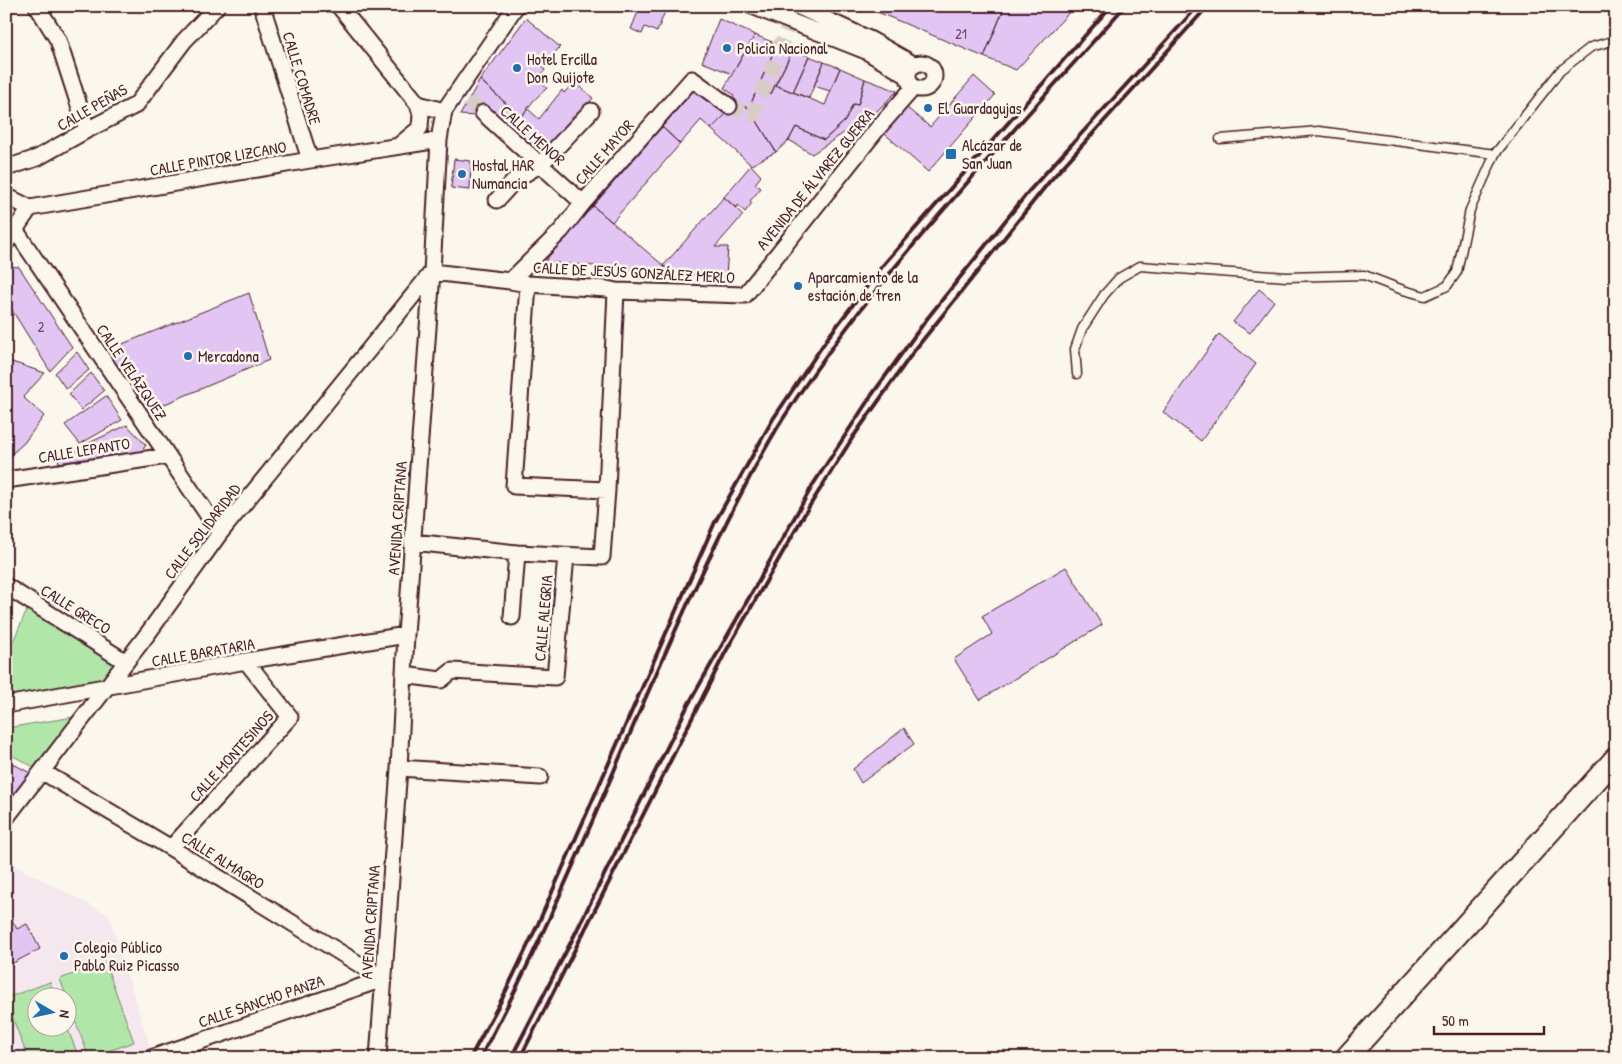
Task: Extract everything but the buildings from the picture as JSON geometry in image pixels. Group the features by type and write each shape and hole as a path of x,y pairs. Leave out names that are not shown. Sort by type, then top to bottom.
{"street":[{"path":"37,6 58,40 87,130"},
{"name":"CALLE PEÑAS","path":"6,168 38,158 136,105 184,41 217,6"},
{"name":"CALLE COMADRE","path":"262,6 310,160"},
{"path":"339,6 418,104 421,114 420,128 397,147"},
{"name":"AVENIDA CRIPTANA","path":"374,1056 384,979 412,542 432,272 439,140 444,111 463,96 516,6"},
{"path":"752,6 866,51 912,76"},
{"path":"790,22 791,6"},
{"path":"797,6 871,40 912,76"},
{"name":"AVENIDA DE ÁLVAREZ GUERRA","path":"745,295 878,128 912,76"},
{"name":"CALLE MAYOR","path":"510,280 561,231 583,203 692,79 729,106"},
{"path":"418,104 444,111"},
{"path":"497,200 516,179 541,164 590,111"},
{"name":"CALLE MENOR","path":"482,113 583,203"},
{"name":"CALLE PINTOR LIZCANO","path":"30,208 439,140"},
{"path":"6,196 30,208 6,243"},
{"name":"CALLE VELÁZQUEZ","path":"16,230 220,534"},
{"name":"CALLE DE JESÚS GONZÁLEZ MERLO","path":"432,272 510,280 528,284 616,291 745,295"},
{"name":"CALLE SOLIDARIDAD","path":"6,818 126,662 220,534 432,272"},
{"path":"528,284 514,486 607,490"},
{"path":"412,542 517,553 602,557 616,291"},
{"name":"CALLE LEPANTO","path":"6,480 167,456"},
{"path":"512,617 517,553"},
{"name":"CALLE ALEGRIA","path":"404,675 441,680 452,671 555,678 566,556"},
{"name":"CALLE GRECO","path":"6,586 126,662"},
{"name":"CALLE BARATARIA","path":"6,705 246,661 406,635"},
{"name":"CALLE MONTESINOS","path":"171,848 290,717 246,661"},
{"path":"1346,1058 1616,758"},
{"path":"398,768 540,777"},
{"name":"CALLE ALMAGRO","path":"43,772 384,979"},
{"name":"CALLE SANCHO PANZA","path":"151,1058 384,979"}],"lane":[{"path":"1077,374 1074,349 1082,328 1104,295 1119,278 1140,266 1286,277 1364,275 1425,296 1447,286 1458,272 1470,210 1495,154 1560,71 1592,47 1616,40"},
{"path":"1220,139 1319,131 1495,154"}],"shaded area":[{"name":"Colegio Público Pablo Ruiz Picasso","path":"14,865 109,915 153,1057 6,1058 6,876"}],"green space":[{"path":"31,601 126,662 106,688 6,705 6,657"},
{"path":"86,715 43,772 6,752 6,728"},
{"path":"105,962 134,1042 89,1058 78,1028 78,986 63,986 60,979"},
{"path":"50,982 51,986 39,986"},
{"path":"28,990 28,1036 70,1036 79,1058 28,1058 6,998"}],"tunnel":[{"path":"729,106 753,115 790,22"},
{"path":"468,100 483,113"}],"railway":[{"path":"470,1058 502,999 538,924 715,522 773,419 829,336 884,264 1111,6"},
{"path":"480,1058 510,1000 565,883 705,566 779,425 817,368 901,259 990,156 1125,6"},
{"path":"511,1058 572,940 688,705 814,483 871,396 926,320 1029,191 1198,6"},
{"path":"520,1058 725,653 807,510 853,437 914,351 1049,182 1208,6"}],"place":[{"name":"Policia Nacional","path":"727,48"},
{"name":"Hotel Ercilla Don Quijote","path":"517,68"},
{"name":"El Guardagujas","path":"928,108"},
{"name":"Alcázar de San Juan","path":"951,154"},
{"name":"Hostal HAR Numancia","path":"462,174"},
{"name":"Aparcamiento de la estación de tren","path":"798,286"},
{"name":"Mercadona","path":"188,356"},
{"name":"Colegio Público Pablo Ruiz Picasso","path":"64,956"}]}
